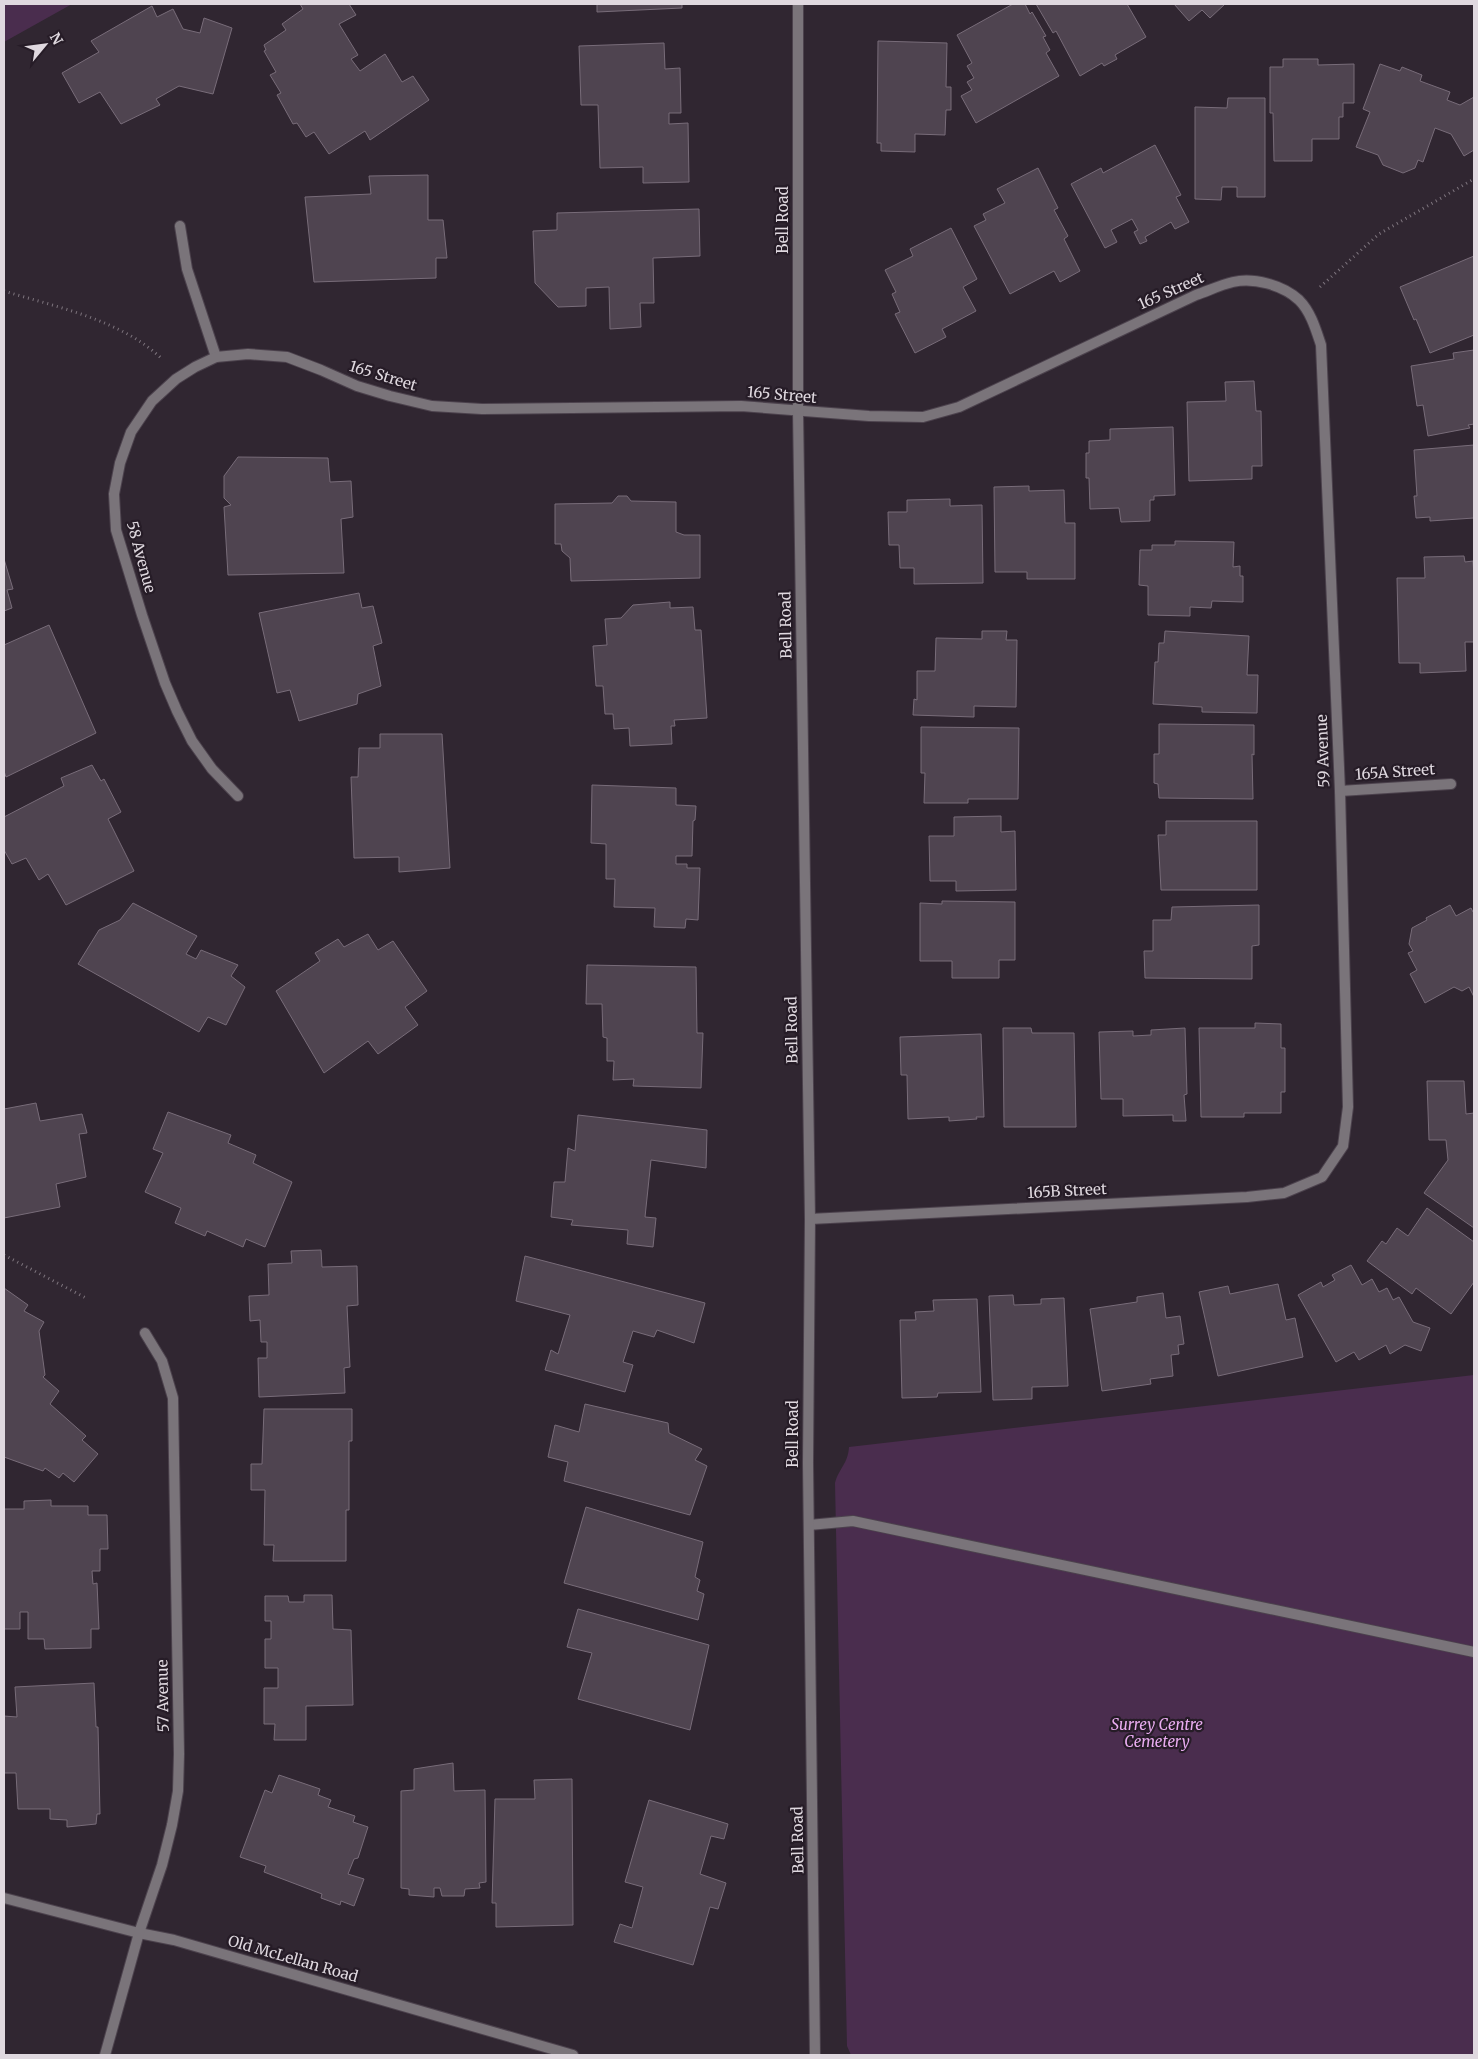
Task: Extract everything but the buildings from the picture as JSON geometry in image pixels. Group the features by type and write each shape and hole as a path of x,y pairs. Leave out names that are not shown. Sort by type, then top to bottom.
{"street":[{"name":"Bell Road","path":"798,4 798,411 810,1219 808,1463 815,2055"},
{"path":"180,226 187,269 216,357"},
{"name":"165 Street","path":"216,357 248,354 286,358 321,370 357,386 432,406 482,409 741,406 869,416 922,417 959,407 1196,295 1234,282 1262,282 1291,294 1300,301 1312,319"},
{"name":"59 Avenue","path":"1312,319 1321,346 1340,791 1348,1107 1343,1146 1322,1177"},
{"name":"58 Avenue","path":"216,357 176,379 152,401 131,432 120,463 114,494 116,530 142,615 176,711 192,741 212,769 238,796"},
{"name":"165A Street","path":"1340,791 1451,784"},
{"name":"165B Street","path":"810,1219 1247,1197 1284,1193 1322,1177"},
{"name":"57 Avenue","path":"105,2055 139,1933 162,1865 178,1791 173,1398 162,1361 145,1332"},
{"path":"809,1525 853,1521 1474,1652"},
{"name":"Old McLellan Road","path":"4,1898 139,1933 174,1940 573,2055"}],"path":[{"path":"1316,291 1379,234 1474,179"},
{"path":"4,290 118,328 150,348 164,361"},
{"path":"4,1255 86,1298"}],"green space":[{"path":"4,4 72,4 4,42"},
{"name":"Surrey Centre Cemetery","path":"1474,1375 1474,2055 851,2055 847,2046 835,1483 847,1458 849,1447"}]}
